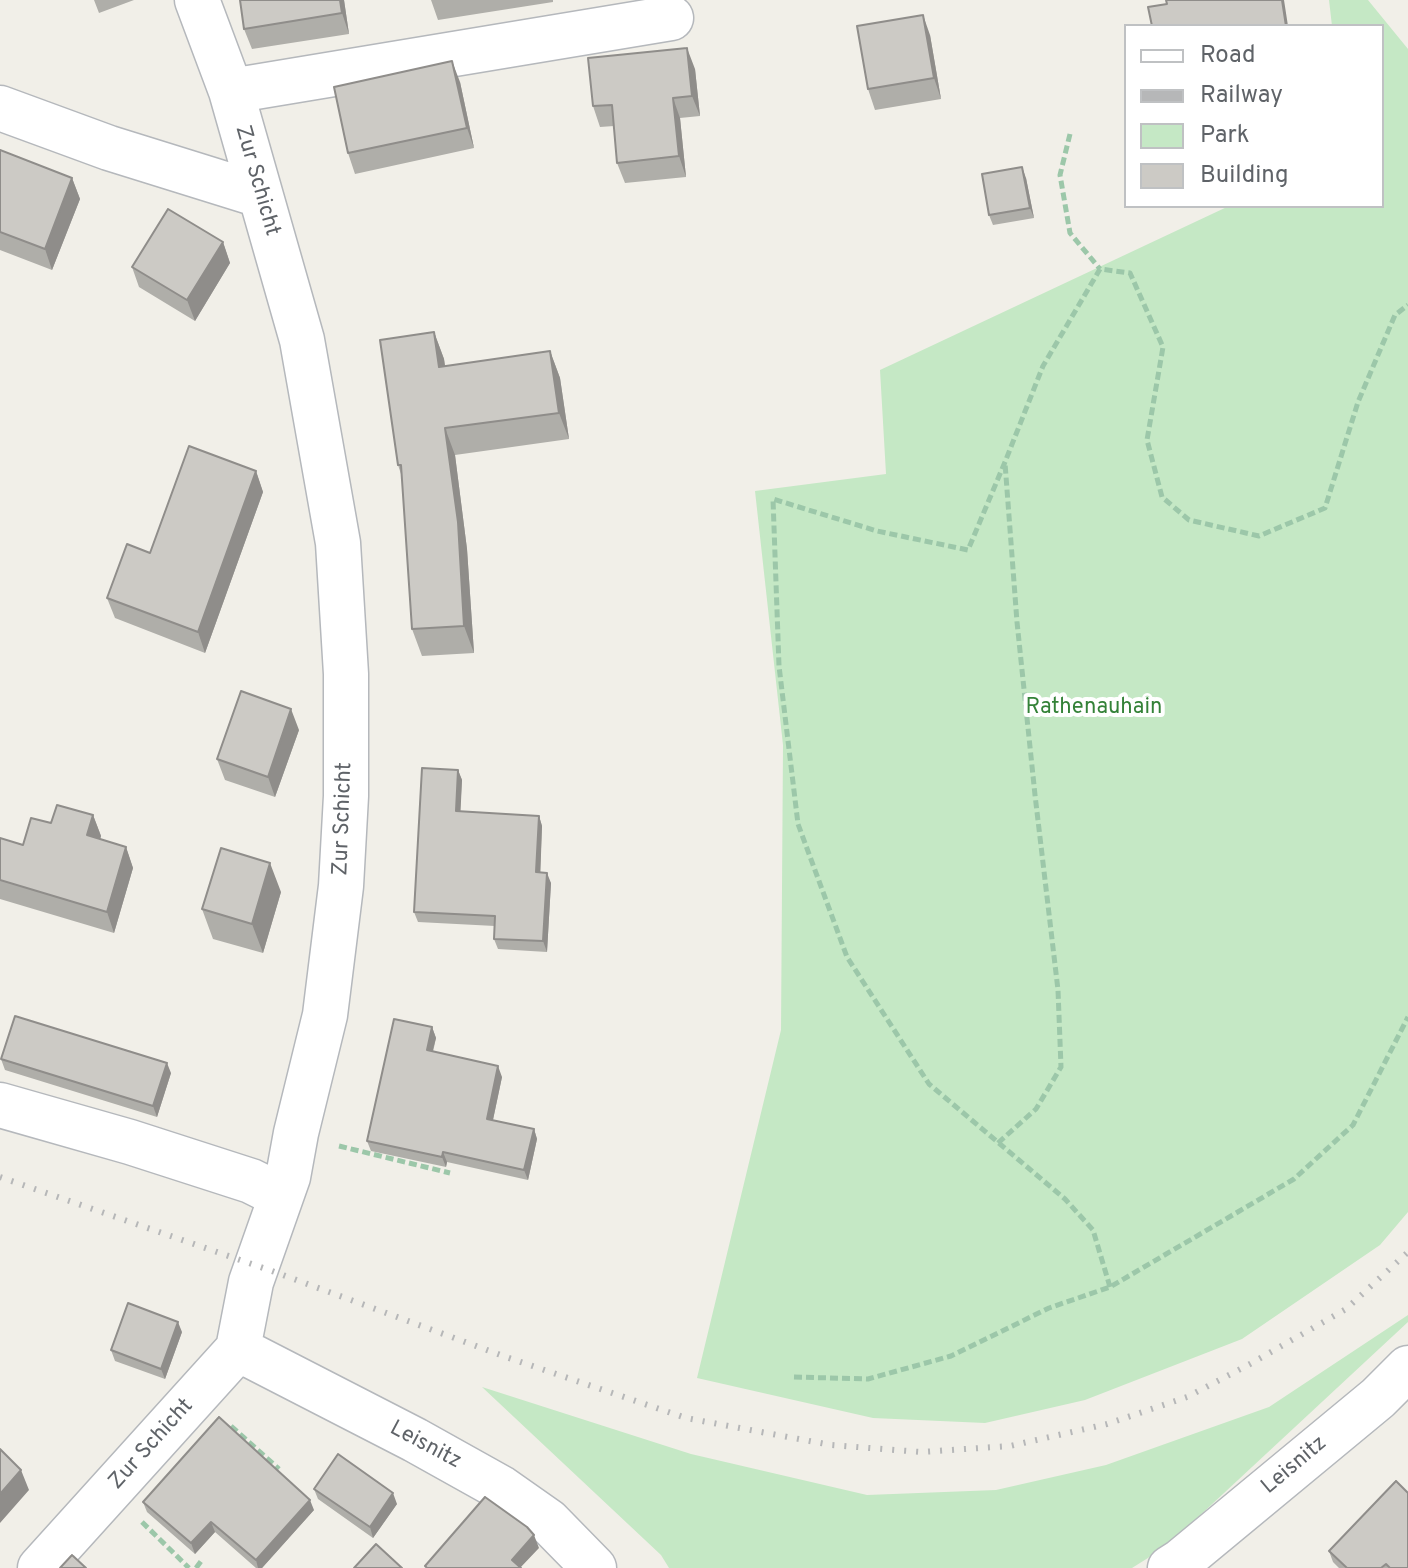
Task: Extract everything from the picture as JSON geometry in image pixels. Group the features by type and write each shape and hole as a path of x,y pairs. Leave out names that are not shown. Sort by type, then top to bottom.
{"street":[{"name":"Zur Schicht","path":"40,1568 238,1349 251,1282 288,1177 320,1039 341,886 346,796 346,674 338,543 302,340 231,91 197,0"},
{"path":"231,91 671,18"},
{"path":"0,108 109,148 260,195"},
{"path":"0,1105 251,1181 281,1196"},
{"name":"Leisnitz","path":"238,1349 501,1488 548,1521 594,1568"},
{"name":"Leisnitz","path":"1180,1566 1378,1398 1408,1368"}],"path":[{"path":"1070,134 1060,175 1070,233 1100,269 1130,273 1163,347 1147,440 1162,497 1189,520 1259,536 1325,508 1358,402 1395,315 1408,305"},
{"path":"1100,269 1043,366 968,550 877,531 773,499 779,666 798,824 847,957 929,1084 1065,1199 1093,1230 1110,1287"},
{"path":"998,1143 1036,1109 1061,1067 1058,990 1017,622 1005,462"},
{"path":"794,1377 868,1379 951,1356 1049,1308 1110,1287 1294,1179 1304,1170 1353,1125 1408,1017"},
{"path":"328,1143 450,1173"},
{"path":"221,1417 279,1469"},
{"path":"139,1519 189,1568"},
{"path":"196,1568 202,1560"}],"green space":[{"name":"Rathenauhain","path":"1329,0 1368,0 1408,49 1408,1212 1380,1245 1242,1339 1085,1400 985,1423 873,1418 697,1378 781,1030 783,745 755,491 886,474 880,370 1225,208 1384,208 1384,24 1332,24"},
{"path":"1408,1315 1408,1322 1167,1546 1132,1568 669,1568 661,1555 482,1387 691,1454 867,1495 996,1490 1106,1465 1269,1407"}],"building":[{"path":"240,0 340,0 342,13 244,29"},
{"path":"1166,0 1282,0 1286,24 1152,24 1148,7 1167,4"},
{"path":"923,15 934,78 868,89 857,26"},
{"path":"687,48 692,96 673,98 679,156 617,163 612,105 593,106 588,58"},
{"path":"452,61 467,128 348,153 334,87"},
{"path":"0,150 72,178 45,249 0,232"},
{"path":"1022,167 1030,208 989,215 982,174"},
{"path":"168,209 223,242 187,300 132,267"},
{"path":"434,332 439,367 550,351 559,413 445,428 458,522 464,626 412,629 401,465 398,465 380,340"},
{"path":"189,446 256,471 198,632 107,598 127,544 150,553"},
{"path":"241,691 291,709 268,777 217,759"},
{"path":"422,768 458,770 456,811 539,816 536,872 547,873 543,941 494,939 495,916 414,912"},
{"path":"57,805 93,815 87,835 126,847 107,912 0,880 0,838 23,845 31,818 51,823"},
{"path":"221,848 270,863 252,924 202,909"},
{"path":"15,1016 167,1063 153,1106 1,1059"},
{"path":"394,1019 432,1027 427,1050 498,1066 487,1119 534,1129 524,1170 443,1152 442,1157 367,1141"},
{"path":"128,1303 178,1322 161,1369 111,1350"},
{"path":"219,1417 310,1500 256,1560 211,1522 191,1543 143,1502"},
{"path":"0,1449 21,1470 0,1494"},
{"path":"338,1454 393,1493 370,1527 314,1489"},
{"path":"1396,1481 1408,1493 1408,1568 1390,1568 1386,1564 1381,1568 1347,1568 1329,1551"},
{"path":"485,1497 534,1535 512,1560 521,1568 427,1568 425,1566"},
{"path":"376,1544 402,1568 354,1568"},
{"path":"72,1555 86,1568 60,1568"}],"railway":[{"path":"0,1177 686,1418 831,1445 921,1452 1010,1446 1107,1424 1187,1397 1346,1309 1408,1252"}]}
